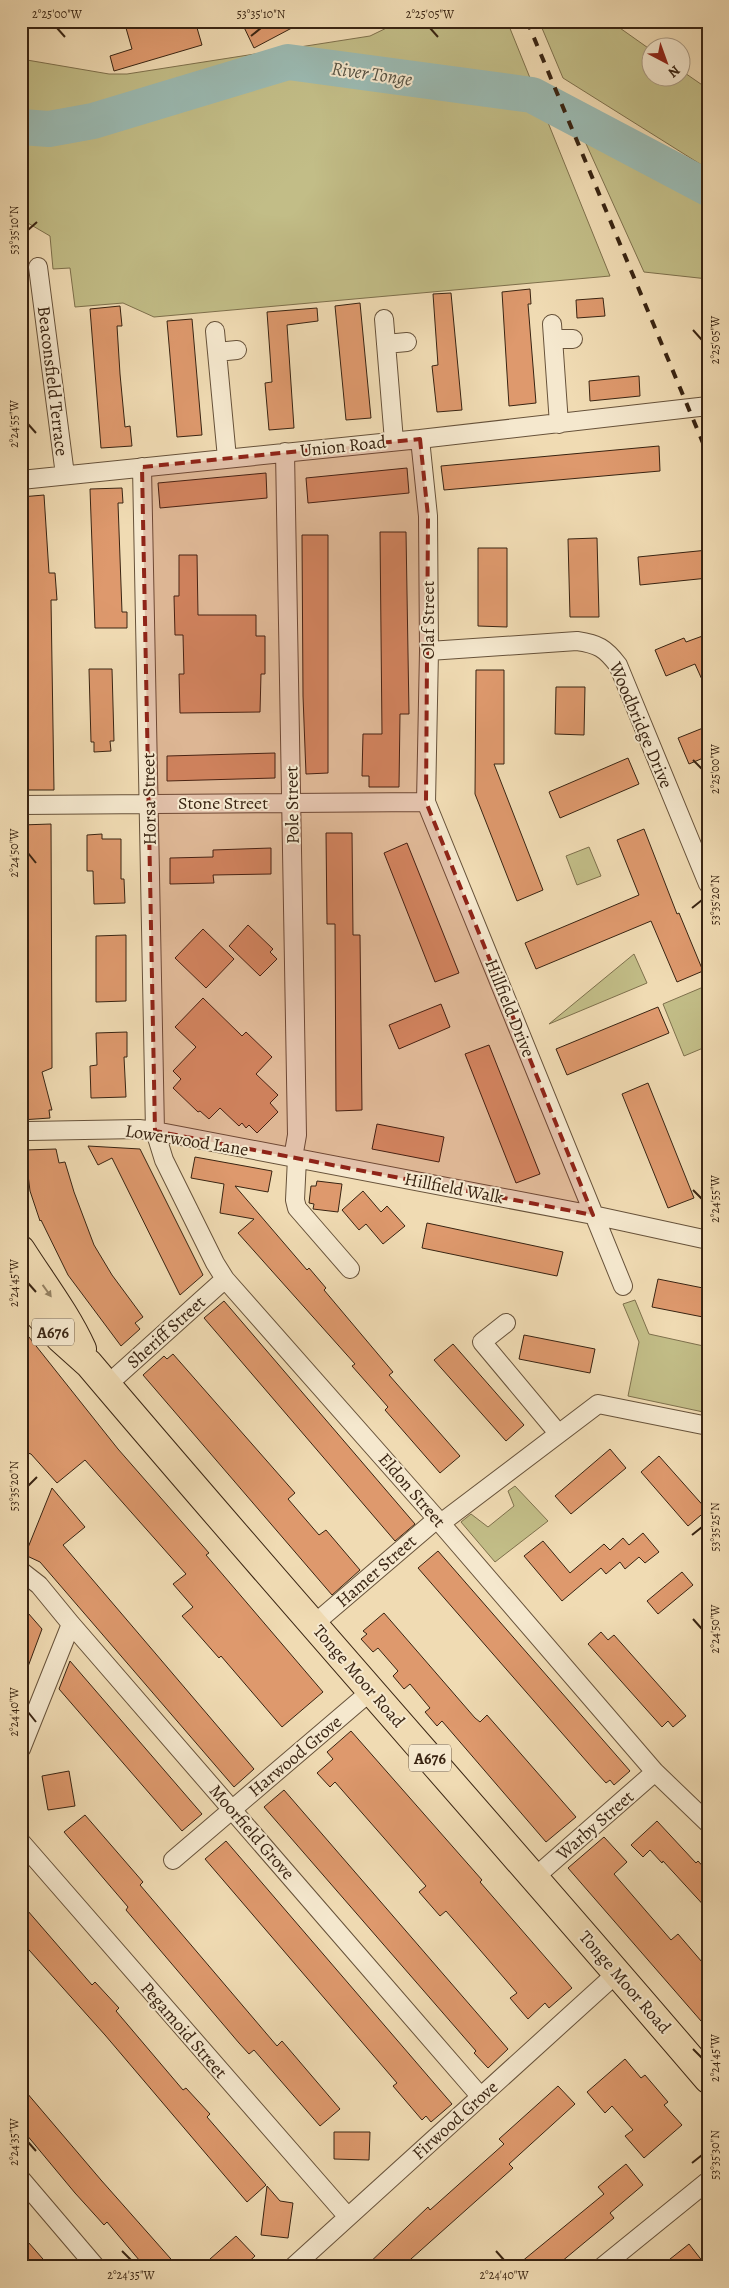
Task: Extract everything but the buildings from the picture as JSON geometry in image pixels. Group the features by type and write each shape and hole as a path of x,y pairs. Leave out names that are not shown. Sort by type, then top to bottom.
{"main road":[{"name":"Tonge Moor Road","path":"21,1250 71,1324 90,1364"},
{"name":"Tonge Moor Road","path":"21,1295 60,1338 90,1364 708,2079"}],"street":[{"name":"Beaconsfield Terrace","path":"38,267 49,285 65,476"},
{"path":"384,319 394,441"},
{"path":"215,331 227,458"},
{"path":"559,424 553,331 573,339"},
{"path":"386,344 407,342"},
{"path":"217,352 237,350"},
{"name":"Union Road","path":"21,480 420,439 708,406"},
{"name":"Olaf Street","path":"420,439 428,516 429,651 426,802"},
{"name":"Pole Street","path":"285,452 297,1135 295,1200 297,1208 350,1269"},
{"name":"Horsa Street","path":"142,467 155,1131"},
{"name":"Woodbridge Drive","path":"429,651 577,641 594,644 608,652 618,665 708,884"},
{"name":"Stone Street","path":"21,805 426,802"},
{"name":"Hillfield Drive","path":"426,802 623,1286"},
{"name":"Lowerwood Lane","path":"28,1131 139,1129 315,1162"},
{"name":"Eldon Street","path":"155,1131 164,1160 215,1263 225,1279 439,1521 655,1772 708,1823"},
{"name":"Hillfield Walk","path":"315,1162 593,1215"},
{"path":"593,1215 708,1240"},
{"name":"Sheriff Street","path":"107,1385 225,1279"},
{"path":"506,1323 482,1342 558,1433"},
{"name":"Hamer Street","path":"314,1624 439,1521 598,1404 708,1426"},
{"name":"Moorfield Grove","path":"21,1571 39,1585 70,1624 481,2097"},
{"path":"21,1749 70,1624"},
{"name":"Harwood Grove","path":"173,1860 371,1691"},
{"name":"Warby Street","path":"535,1877 655,1772"},
{"name":"Pegamoid Street","path":"21,1842 348,2217"},
{"name":"Firwood Grove","path":"293,2267 618,1973"},
{"path":"21,2179 96,2267"},
{"path":"602,2267 708,2181"}],"highlighted area":[{"path":"420,439 428,516 426,802 593,1215 155,1131 142,467"}],"shaded area":[{"path":"401,21 507,21 610,276 154,317 123,303 75,307 70,268 53,269 50,236 21,219 21,59 109,74 127,74 370,36"},
{"path":"539,21 610,21 642,44 642,88 692,88 692,78 708,89 708,169 563,78"},
{"path":"583,137 708,201 708,279 644,272"},
{"path":"589,847 601,876 577,885 566,856"},
{"path":"634,954 647,983 549,1024"},
{"path":"708,985 708,1046 684,1056 663,1004"},
{"path":"635,1300 649,1334 708,1347 708,1413 628,1396 639,1342 623,1304"},
{"path":"515,1486 548,1521 495,1562 461,1522 471,1514 488,1527 514,1506 508,1491"}],"waterway":[{"name":"River Tonge","path":"21,127 49,129 93,121 288,62 532,95 708,188"}],"railway":[{"path":"527,21 708,455"}]}
